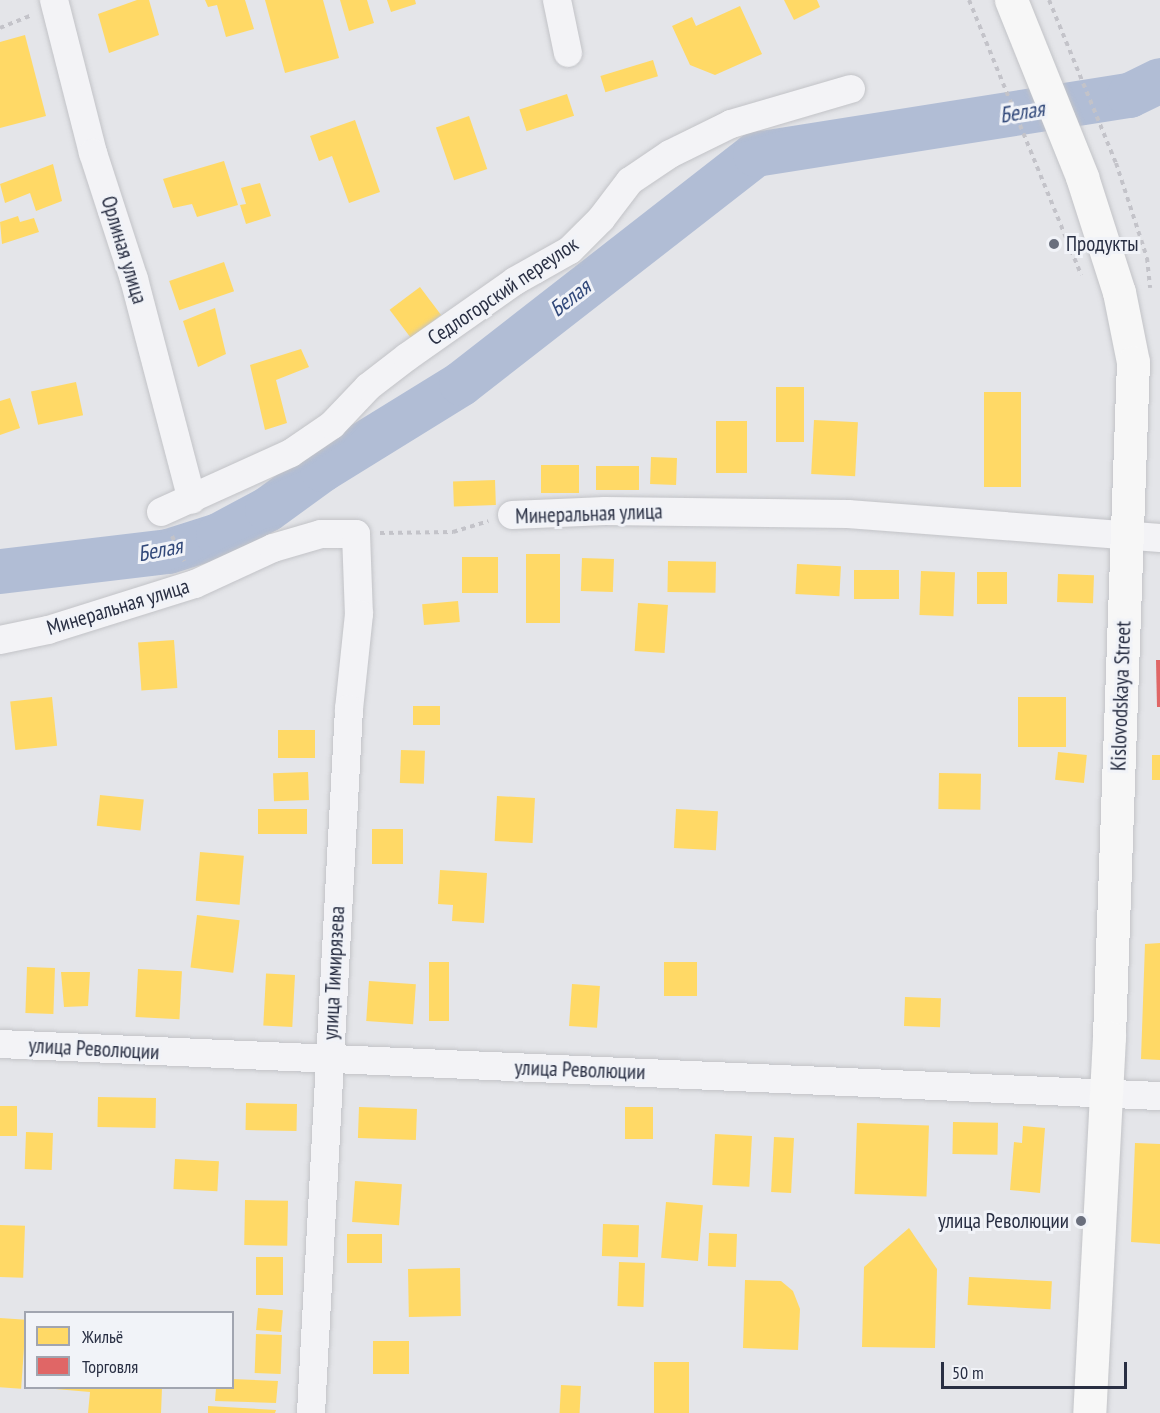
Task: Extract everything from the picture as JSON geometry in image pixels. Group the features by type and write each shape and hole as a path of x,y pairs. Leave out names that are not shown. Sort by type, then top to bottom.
{"main road":[{"name":"Kislovodskaya Street","path":"1011,0 1082,177 1119,292 1133,362 1106,1093 1089,1413"}],"street":[{"name":"Орлиная улица","path":"54,0 93,153 134,279 192,500"},
{"path":"557,0 568,53"},
{"name":"Седлогорский переулок","path":"161,512 192,500 291,453 332,426 368,387 407,357 515,281 570,250 601,219 630,182 670,154 731,124 851,89"},
{"name":"Минеральная улица","path":"512,515 605,511 848,514 1160,538"},
{"name":"Минеральная улица","path":"0,640 48,630 195,584 273,548 321,534 356,534"},
{"name":"улица Тимирязева","path":"311,1413 349,709 359,614 356,534"},
{"name":"улица Революции","path":"0,1044 1160,1096"}],"path":[{"path":"969,0 1085,286"},
{"path":"1049,0 1116,163"},
{"path":"161,512 195,584"},
{"name":"Минеральная улица","path":"356,534 453,532 512,515"}],"building: Жильё":[{"path":"137,0 149,0 159,35 109,53 98,14"},
{"path":"205,0 245,0 254,29 226,37 217,5 208,7"},
{"path":"265,0 323,0 339,58 285,73"},
{"path":"340,0 367,0 374,23 349,31"},
{"path":"387,0 415,0 416,4 391,12"},
{"path":"784,0 817,0 820,7 794,20"},
{"path":"740,6 762,54 715,75 690,65 672,26 692,17 696,26"},
{"path":"25,35 46,116 0,128 0,42"},
{"path":"653,60 658,76 605,92 600,76"},
{"path":"567,94 574,116 527,131 519,109"},
{"path":"469,116 487,169 454,180 436,127"},
{"path":"355,120 380,192 349,203 332,156 319,161 310,136"},
{"path":"224,161 238,205 197,217 192,204 173,208 163,179"},
{"path":"53,164 62,201 36,211 30,193 5,203 0,184"},
{"path":"260,183 271,216 246,224 240,205 246,204 241,188"},
{"path":"18,216 20,222 34,218 39,232 2,244 0,222"},
{"path":"224,262 234,291 179,310 169,281"},
{"path":"420,287 441,315 411,338 390,310"},
{"path":"215,308 226,354 198,367 183,321"},
{"path":"301,349 309,367 276,380 287,423 265,430 250,365"},
{"path":"76,382 83,415 38,425 31,392"},
{"path":"776,387 804,387 804,442 776,442"},
{"path":"984,392 1021,392 1021,487 984,487"},
{"path":"10,398 20,428 0,435 0,401"},
{"path":"814,420 858,422 855,476 811,474"},
{"path":"716,421 747,421 747,473 716,473"},
{"path":"651,457 677,458 676,485 650,484"},
{"path":"541,465 579,465 579,493 541,493"},
{"path":"596,466 639,466 639,490 596,490"},
{"path":"495,480 496,505 454,506 453,481"},
{"path":"526,554 560,554 560,623 526,623"},
{"path":"462,557 498,557 498,593 462,593"},
{"path":"582,558 614,559 613,592 581,591"},
{"path":"668,561 716,562 715,593 667,592"},
{"path":"797,564 841,566 839,596 795,594"},
{"path":"854,570 899,570 899,599 854,599"},
{"path":"921,571 955,572 953,616 919,615"},
{"path":"977,572 1007,572 1007,604 977,604"},
{"path":"1058,574 1094,575 1093,603 1057,602"},
{"path":"458,601 460,622 424,625 422,604"},
{"path":"638,603 668,605 665,653 635,651"},
{"path":"174,640 177,688 141,690 138,643"},
{"path":"52,697 57,746 15,750 10,701"},
{"path":"1018,697 1066,697 1066,747 1018,747"},
{"path":"413,706 440,706 440,725 413,725"},
{"path":"278,730 315,730 315,758 278,758"},
{"path":"401,750 425,751 424,784 400,783"},
{"path":"1058,752 1087,755 1084,783 1055,780"},
{"path":"1152,755 1160,755 1160,780 1152,780"},
{"path":"308,772 309,800 274,801 273,773"},
{"path":"939,773 981,774 980,810 938,809"},
{"path":"100,795 144,800 141,830 97,826"},
{"path":"497,796 535,798 533,843 495,841"},
{"path":"258,809 307,809 307,834 258,834"},
{"path":"676,809 718,811 716,850 674,848"},
{"path":"372,829 403,829 403,864 372,864"},
{"path":"200,852 244,856 240,905 196,901"},
{"path":"440,870 487,873 484,923 452,921 453,905 438,904"},
{"path":"197,915 240,920 233,973 191,968"},
{"path":"1160,943 1160,1060 1141,1059 1145,944"},
{"path":"429,962 449,962 449,1021 429,1021"},
{"path":"664,962 697,962 697,996 664,996"},
{"path":"27,967 55,968 53,1014 25,1013"},
{"path":"138,969 182,971 179,1019 135,1017"},
{"path":"61,972 90,972 88,1006 64,1007"},
{"path":"266,973 295,975 292,1027 263,1025"},
{"path":"369,981 416,984 413,1024 366,1021"},
{"path":"572,984 600,986 597,1028 569,1026"},
{"path":"905,997 941,998 940,1027 904,1026"},
{"path":"98,1097 156,1098 155,1128 97,1127"},
{"path":"246,1103 297,1104 297,1131 246,1130"},
{"path":"0,1106 17,1106 17,1136 0,1136"},
{"path":"359,1107 417,1109 416,1140 358,1138"},
{"path":"625,1107 653,1107 653,1139 625,1139"},
{"path":"953,1122 998,1123 997,1155 952,1154"},
{"path":"857,1123 929,1126 926,1196 855,1194"},
{"path":"1023,1126 1045,1128 1040,1193 1010,1190 1014,1142 1022,1143"},
{"path":"26,1132 53,1133 52,1170 25,1169"},
{"path":"715,1134 752,1136 749,1187 712,1185"},
{"path":"774,1137 794,1138 791,1193 771,1192"},
{"path":"1135,1143 1160,1144 1160,1244 1131,1242"},
{"path":"175,1159 219,1161 217,1191 173,1189"},
{"path":"355,1181 402,1184 399,1225 352,1222"},
{"path":"245,1200 288,1201 287,1246 244,1245"},
{"path":"666,1202 703,1205 698,1261 661,1258"},
{"path":"603,1224 639,1225 638,1257 602,1256"},
{"path":"0,1225 25,1226 23,1278 0,1277"},
{"path":"909,1228 937,1269 935,1348 862,1347 864,1267"},
{"path":"709,1233 737,1234 736,1267 708,1266"},
{"path":"347,1234 382,1234 382,1263 347,1263"},
{"path":"256,1257 283,1257 283,1295 256,1295"},
{"path":"619,1262 645,1263 643,1307 617,1306"},
{"path":"460,1268 461,1316 409,1317 408,1269"},
{"path":"969,1277 1052,1281 1050,1309 968,1305"},
{"path":"745,1280 781,1281 793,1291 800,1309 798,1350 743,1348"},
{"path":"258,1308 283,1310 281,1332 256,1330"},
{"path":"0,1318 24,1320 21,1389 0,1387"},
{"path":"256,1334 282,1335 281,1374 255,1373"},
{"path":"373,1341 409,1341 409,1374 373,1374"},
{"path":"654,1362 689,1362 689,1413 654,1413"},
{"path":"234,1379 278,1381 276,1403 215,1401 216,1389 234,1389"},
{"path":"561,1385 581,1386 580,1413 560,1413"},
{"path":"56,1389 162,1389 161,1413 88,1413 90,1392"},
{"path":"208,1406 276,1410 275,1413 208,1413"}],"building: Торговля":[{"path":"1156,660 1160,660 1160,707 1157,707"}],"waterway":[{"name":"Белая","path":"0,571 168,551 218,535 267,509 322,469 461,383 755,154 1129,95 1160,80"}],"place":[{"name":"Продукты","path":"1054,244"},
{"name":"улица Революции","path":"1081,1221"}]}
